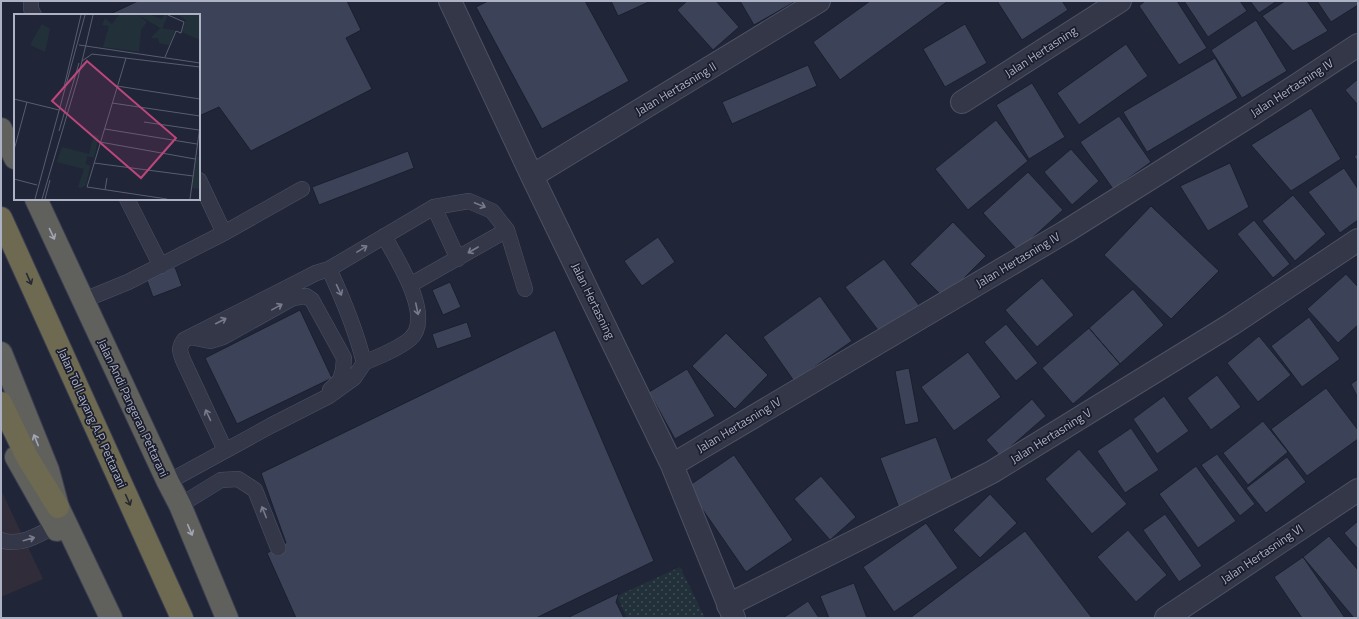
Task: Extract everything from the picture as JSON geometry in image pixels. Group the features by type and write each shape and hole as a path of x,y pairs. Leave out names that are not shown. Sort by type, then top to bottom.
{"highway":[{"path":"1,129 14,156"},
{"name":"Jalan Andi Pangeran Pettarani","path":"36,200 180,506 227,618"},
{"name":"Jalan Tol Layang A.P. Pettarani","path":"1,218 182,618"},
{"path":"1,353 48,470 57,517"},
{"path":"1,403 57,517 108,614"},
{"path":"1,428 34,491 57,517"}],"street":[{"name":"Jalan Hertasning","path":"450,1 532,176 672,465 731,612"},
{"name":"Jalan Hertasning II","path":"532,176 819,1"},
{"name":"Jalan Hertasning","path":"962,102 1120,1"},
{"name":"Jalan Hertasning IV","path":"672,465 1065,232 1251,115 1358,45"},
{"name":"Jalan Hertasning V","path":"731,612 992,472 1232,324 1358,240"},
{"name":"Jalan Hertasning VI","path":"1166,618 1358,490"}],"lane":[{"path":"31,1 31,9 34,14"},
{"path":"200,182 224,233"},
{"path":"84,300 128,282 161,266 224,233 302,189"},
{"path":"128,200 161,266"},
{"path":"225,450 180,350 180,345 184,340 316,273 329,269 434,207 469,201 492,210 507,230 526,289"},
{"path":"434,207 458,259"},
{"path":"410,286 507,230"},
{"path":"168,482 225,450 329,396 354,378 364,363 390,351 411,338 418,327 418,312 410,286 384,236"},
{"path":"329,269 344,301 360,346 364,363"},
{"path":"190,337 210,341 223,337 293,298 306,296 312,300 344,358 340,380 327,393 260,425 244,440"},
{"path":"180,506 221,480 238,479 255,490 278,548"},
{"path":"1,540 6,542 21,542 37,537 57,517"}],"shaded area":[{"path":"1,490 43,579 1,597"},
{"path":"680,567 705,618 627,618 617,596"}],"building":[{"path":"138,1 347,1 361,30 346,38 372,89 251,151 219,107 200,116 200,14 110,14"},
{"path":"488,1 585,1 629,81 542,129 476,7"},
{"path":"611,1 651,1 618,16"},
{"path":"687,1 716,1 739,27 713,50 677,10"},
{"path":"740,1 796,1 754,25"},
{"path":"870,1 948,1 840,80 813,42"},
{"path":"997,1 1062,1 1068,10 1022,40"},
{"path":"1145,1 1177,1 1207,48 1179,65 1139,6"},
{"path":"1184,1 1240,1 1247,11 1208,37"},
{"path":"1250,1 1277,1 1259,13"},
{"path":"1285,1 1307,1 1328,31 1293,51 1262,16"},
{"path":"1317,1 1358,1 1358,5 1331,22"},
{"path":"1256,20 1287,71 1242,98 1211,50"},
{"path":"965,24 987,63 945,87 923,49"},
{"path":"1126,44 1148,76 1079,125 1057,93"},
{"path":"1215,58 1238,98 1147,152 1123,112"},
{"path":"808,65 817,86 732,124 722,102"},
{"path":"1358,79 1358,105 1345,90"},
{"path":"1032,83 1065,137 1029,159 996,105"},
{"path":"1311,108 1341,159 1291,191 1251,145"},
{"path":"1119,116 1151,162 1113,189 1080,142"},
{"path":"996,120 1028,161 968,210 935,169"},
{"path":"1071,149 1099,181 1072,205 1044,172"},
{"path":"408,151 414,168 319,205 312,187"},
{"path":"1358,154 1358,162 1354,156"},
{"path":"1230,163 1249,207 1208,231 1180,186"},
{"path":"1344,168 1358,189 1358,220 1340,233 1308,192"},
{"path":"1028,172 1063,210 1018,251 983,213"},
{"path":"1293,195 1326,234 1295,261 1262,221"},
{"path":"1151,206 1219,271 1171,319 1104,255"},
{"path":"1254,220 1290,264 1273,278 1237,234"},
{"path":"953,222 986,256 944,298 910,264"},
{"path":"658,237 675,262 642,286 624,261"},
{"path":"884,259 919,305 881,334 845,287"},
{"path":"175,267 182,286 153,297 146,278"},
{"path":"1346,274 1358,287 1358,325 1338,343 1307,309"},
{"path":"1042,278 1074,315 1037,347 1005,310"},
{"path":"450,282 461,307 443,315 432,290"},
{"path":"1133,289 1164,325 1120,364 1089,328"},
{"path":"820,296 852,341 794,381 763,337"},
{"path":"300,310 332,378 237,424 205,358"},
{"path":"1309,317 1340,359 1302,387 1271,346"},
{"path":"467,322 472,337 437,349 432,334"},
{"path":"1006,324 1038,363 1016,381 984,342"},
{"path":"1089,328 1120,364 1073,404 1042,368"},
{"path":"555,330 654,561 536,618 296,618 267,553 286,543 261,473"},
{"path":"726,333 768,375 735,409 692,366"},
{"path":"1259,336 1291,375 1258,402 1227,363"},
{"path":"968,352 1001,397 954,431 921,387"},
{"path":"909,368 919,422 905,425 895,371"},
{"path":"687,369 715,416 675,439 649,392"},
{"path":"1217,375 1241,407 1211,430 1187,398"},
{"path":"1358,379 1358,398 1351,384"},
{"path":"1326,388 1358,430 1358,439 1307,476 1271,429"},
{"path":"1164,396 1189,431 1157,454 1133,419"},
{"path":"1032,399 1046,416 1000,456 986,440"},
{"path":"1263,421 1288,452 1248,485 1223,453"},
{"path":"1131,428 1159,470 1125,493 1097,451"},
{"path":"936,437 955,487 899,508 880,458"},
{"path":"1079,449 1127,504 1092,534 1045,479"},
{"path":"1217,454 1255,504 1240,516 1201,465"},
{"path":"734,455 793,540 746,572 687,487"},
{"path":"1287,457 1306,482 1266,513 1246,488"},
{"path":"1196,466 1236,521 1198,548 1159,494"},
{"path":"821,476 856,517 830,540 794,499"},
{"path":"990,494 1017,523 980,558 953,530"},
{"path":"1165,514 1202,566 1179,582 1143,530"},
{"path":"1358,521 1358,549 1344,533"},
{"path":"926,523 958,568 894,612 863,567"},
{"path":"1128,530 1167,575 1136,602 1097,557"},
{"path":"1025,531 1092,618 910,618"},
{"path":"1329,536 1358,570 1358,618 1354,618 1303,557"},
{"path":"1303,557 1345,618 1302,618 1274,577"},
{"path":"854,583 867,618 829,618 820,596"},
{"path":"619,593 616,602 624,618 567,618"},
{"path":"808,601 819,618 783,618"}]}
